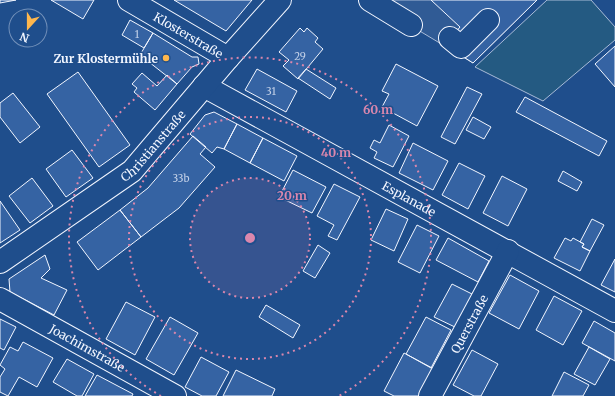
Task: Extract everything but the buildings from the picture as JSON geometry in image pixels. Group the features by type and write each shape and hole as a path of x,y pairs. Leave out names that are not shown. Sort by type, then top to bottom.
{"street":[{"name":"Klosterstraße","path":"129,0 228,58"},
{"name":"Christianstraße","path":"0,262 132,171 228,58 280,0"},
{"path":"370,0 411,26"},
{"path":"450,38 461,46 488,20"},
{"name":"Esplanade","path":"204,86 508,251 615,311"},
{"name":"Querstraße","path":"430,396 508,251"},
{"name":"Joachimstraße","path":"0,299 164,393"}],"shaded area":[{"path":"368,0 537,0 473,63"},
{"path":"547,0 591,0 615,27 615,40 543,101 475,67"}],"place":[{"name":"Zur Klostermühle","path":"166,58"}]}
